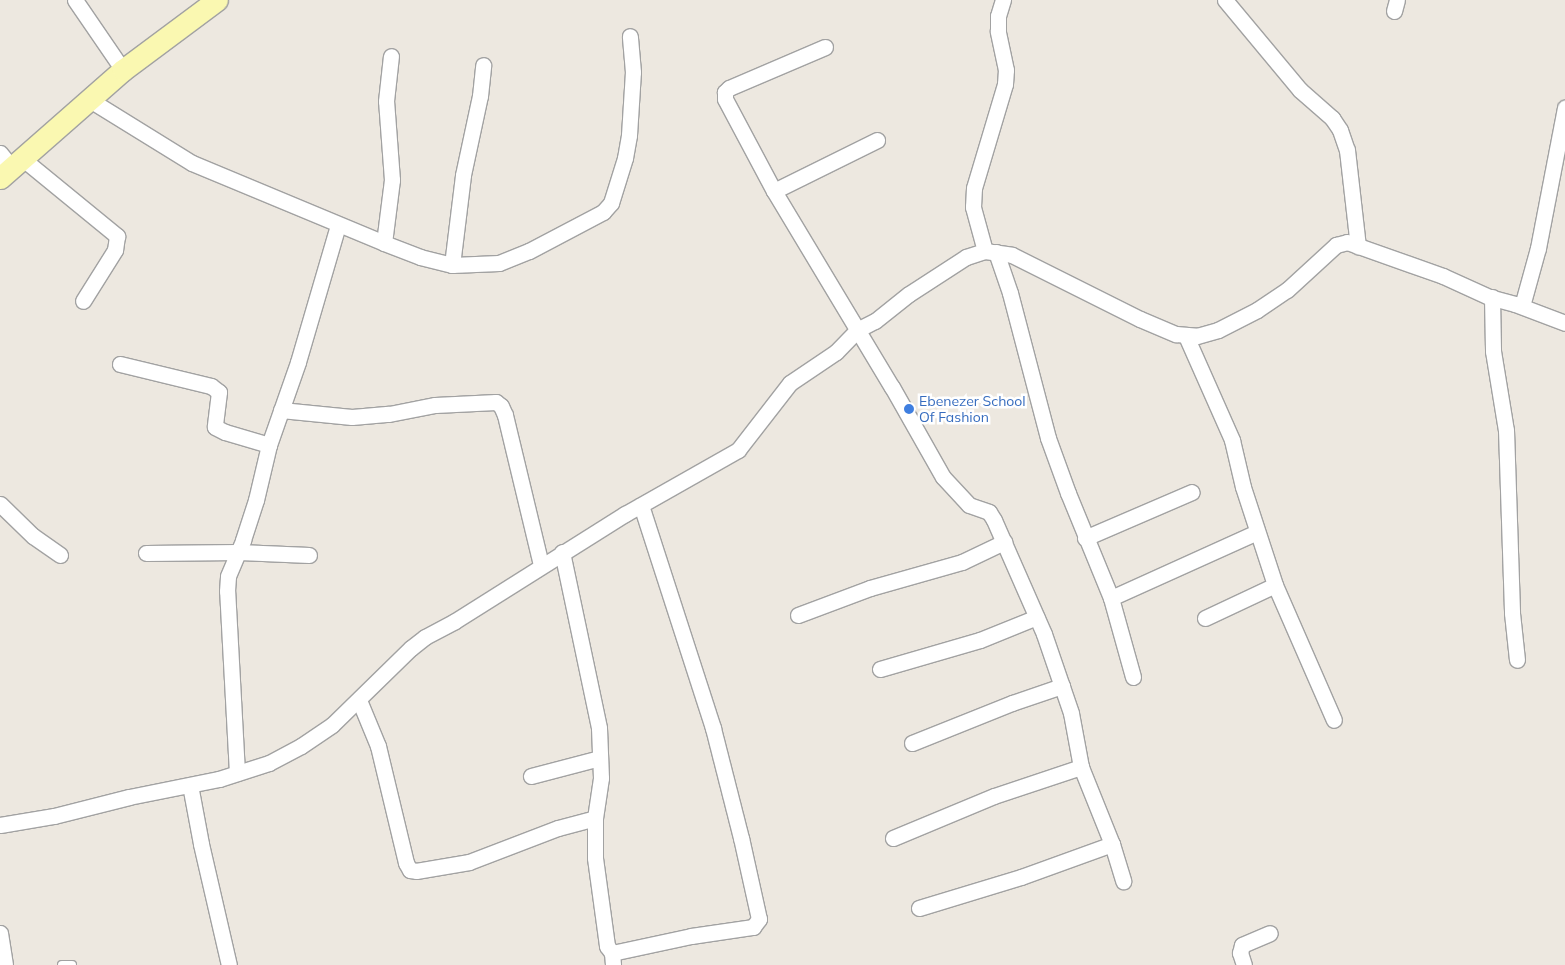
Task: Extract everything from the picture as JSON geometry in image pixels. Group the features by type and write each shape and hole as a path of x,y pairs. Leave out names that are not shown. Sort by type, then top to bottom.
{"street":[{"path":"75,0 123,70"},
{"path":"83,301 115,250 116,236 9,165 90,100 123,70 217,0"},
{"path":"1003,0 998,16 998,31 1006,70 1005,84 974,188 974,207 990,252 1010,293 1048,438 1085,538 1111,598 1133,677"},
{"path":"1225,0 1300,90 1332,118 1340,130 1347,150 1358,246"},
{"path":"90,100 192,163 338,225 420,257 452,265 500,263 529,252 604,212 616,191 629,135 633,72 630,36"},
{"path":"826,47 725,92 725,99 774,191 892,387 942,477 969,505 990,512 1037,617 1062,686 1071,714 1081,767 1112,844 1123,881"},
{"path":"384,243 392,180 386,101 391,56"},
{"path":"452,265 463,175 480,96 483,65"},
{"path":"1522,306 1538,248 1565,108"},
{"path":"774,191 877,140"},
{"path":"237,773 227,592 228,576 256,500 269,445 298,362 338,225"},
{"path":"0,825 54,816 237,773 269,763 302,746 332,725 411,648 562,552 738,450 790,383 836,352 857,330 875,321 909,294 966,257 990,252 1012,255 1140,319 1186,336 1197,336 1218,330 1257,310 1286,290 1341,242 1358,246 1443,276 1492,298 1522,306 1565,323"},
{"path":"1492,298 1493,351 1507,439 1512,613 1517,660"},
{"path":"1186,336 1232,440 1243,487 1275,585 1334,720"},
{"path":"120,364 212,386 219,392 215,427 225,432 269,445"},
{"path":"281,410 352,418 389,414 435,405 496,402 501,406 505,415 541,565"},
{"path":"1085,538 1192,492"},
{"path":"562,552 599,728 601,778 595,818 595,858 606,946 613,959 691,936 753,927 758,919 741,838 713,728 641,505"},
{"path":"1,508 33,536 60,555"},
{"path":"1111,598 1257,532"},
{"path":"798,615 870,588 962,562 1004,542"},
{"path":"146,553 238,552 309,554"},
{"path":"1205,618 1275,585"},
{"path":"880,669 980,640 1037,617"},
{"path":"912,743 1012,703 1062,686"},
{"path":"359,700 378,746 406,863 410,870 416,871 469,862 558,828 595,818"},
{"path":"531,776 600,758"},
{"path":"893,838 994,796 1081,767"},
{"path":"190,785 200,844 229,965"},
{"path":"919,908 1021,877 1112,844"},
{"path":"0,933 5,965"},
{"path":"1244,965 1240,953 1242,945 1270,933"}],"lane":[{"path":"62,965 72,965"}],"place":[{"name":"Ebenezer School Of Fashion","path":"909,409"}]}
